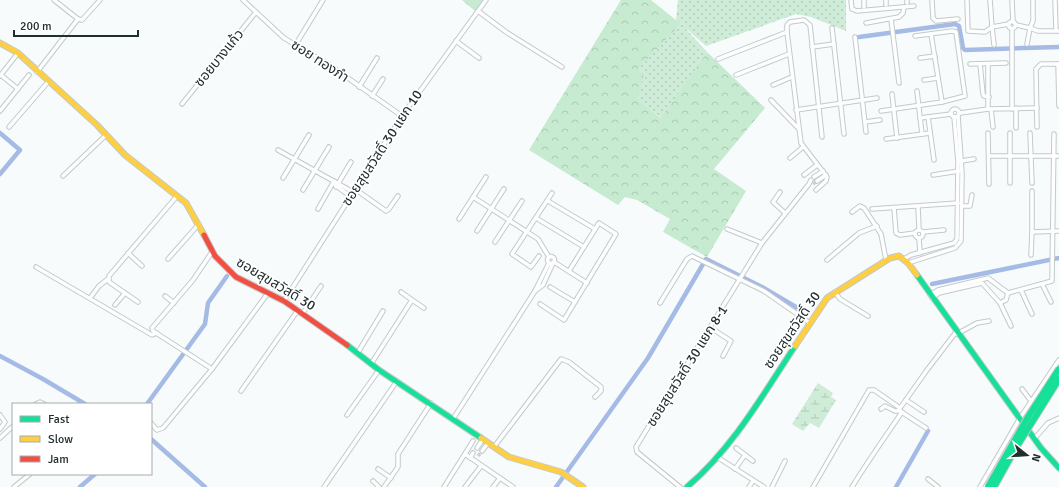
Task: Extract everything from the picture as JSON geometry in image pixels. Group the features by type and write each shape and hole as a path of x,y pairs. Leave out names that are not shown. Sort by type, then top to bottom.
{"main road":[{"name":"ซอยสุขสวัสดิ์ 30","path":"0,43 18,53 106,135 125,155 146,170 191,208 212,252 222,266 236,277 268,292 301,312 379,370 431,403 513,459 561,472 583,487"},
{"name":"ซอยสุขสวัสดิ์ 30","path":"689,487 718,457 747,419 827,298 886,260 897,256 906,261"},
{"path":"906,261 1034,438 1059,468"},
{"path":"988,487 1028,417 1059,369"},
{"path":"993,487 1021,438 1059,380"}],"street":[{"path":"54,0 78,19 82,20 100,0"},
{"name":"ซอย ทองภํา","path":"243,0 280,35 328,64 402,116"},
{"path":"296,44 323,0"},
{"name":"ซอยสุขสวัสดิ์ 30 แยก 10","path":"284,301 402,116 486,0"},
{"path":"851,0 852,9 857,12 914,6"},
{"path":"864,0 864,7"},
{"path":"886,0 886,5"},
{"path":"938,0 932,0 933,18 936,21 958,19"},
{"path":"967,0 968,31 985,32 992,27 1013,24 1024,25 1038,31 1057,31 1055,0"},
{"path":"990,0 994,45"},
{"path":"1012,0 1014,108 1016,128"},
{"path":"1027,44 1033,21 1033,0"},
{"path":"866,23 902,16 904,7"},
{"path":"478,11 506,32 562,67"},
{"name":"ซอยบางแก้ว","path":"182,104 256,12"},
{"path":"38,73 78,19"},
{"path":"891,19 899,83"},
{"path":"816,190 826,181 826,174 803,147 796,110 787,32 787,25 790,22 804,20 808,22 822,137"},
{"path":"832,28 844,134"},
{"path":"881,111 942,102 965,96 956,34 952,31 915,36"},
{"path":"718,59 787,32"},
{"path":"932,34 942,102"},
{"path":"856,37 866,132"},
{"path":"456,41 479,58"},
{"path":"812,47 834,44"},
{"path":"18,53 1,75 18,89"},
{"path":"736,75 790,54"},
{"path":"920,58 935,56"},
{"path":"359,87 377,58"},
{"path":"970,64 1006,64"},
{"path":"980,64 983,94 984,96 989,97"},
{"path":"988,64 989,97 993,127"},
{"path":"1037,127 1036,108 1038,66 1041,64 1059,64 1059,106"},
{"path":"0,111 29,75"},
{"path":"773,85 792,77"},
{"path":"924,80 938,78"},
{"path":"372,96 383,79"},
{"path":"9,127 48,82"},
{"path":"917,92 922,134"},
{"path":"892,94 897,138"},
{"path":"796,110 877,98"},
{"path":"771,100 799,128"},
{"path":"920,118 956,115 990,109 1036,108"},
{"path":"956,115 961,161 960,171"},
{"path":"906,261 922,258 959,246 962,237 960,171 956,115"},
{"path":"928,117 934,160"},
{"path":"864,122 880,120"},
{"path":"1030,132 1032,183"},
{"path":"886,139 930,133"},
{"path":"988,133 989,184"},
{"path":"1010,133 1010,183"},
{"path":"1008,293 1052,281 1054,134"},
{"path":"63,176 106,135"},
{"path":"283,178 309,135"},
{"path":"303,190 329,147"},
{"path":"790,158 803,147"},
{"path":"278,150 332,182 354,190 386,211 398,196"},
{"path":"989,156 1059,156"},
{"path":"961,161 974,159"},
{"path":"338,185 351,162"},
{"path":"804,175 817,165"},
{"path":"813,183 813,178 823,171"},
{"path":"933,175 960,171"},
{"path":"813,183 826,174"},
{"path":"459,219 486,177"},
{"path":"318,209 332,182"},
{"name":"ซอยสุขสวัสดิ์ 30 แยก 8-1","path":"680,487 637,452 636,447 711,328 762,243 785,213 813,183"},
{"path":"338,185 350,196"},
{"path":"478,231 504,189"},
{"path":"1031,255 1032,191"},
{"path":"780,192 773,202 785,213"},
{"path":"539,256 531,267 512,254 552,193"},
{"path":"872,209 961,204 970,206 972,195"},
{"path":"90,298 99,286 108,279 128,253 177,196"},
{"path":"473,197 541,241 549,257 548,260 587,283"},
{"path":"495,242 522,201"},
{"path":"548,201 595,229"},
{"path":"906,261 920,252 956,242 961,204"},
{"path":"852,212 862,206 877,226 883,239 886,260"},
{"path":"918,207 922,237 919,238 922,258"},
{"path":"894,208 896,233 915,234 921,231 944,230"},
{"path":"536,218 584,248"},
{"path":"540,304 564,320 616,234 599,223 569,271"},
{"path":"168,259 199,224"},
{"path":"827,260 859,233 877,226"},
{"path":"727,228 762,243"},
{"path":"1032,232 1059,231"},
{"path":"915,234 919,238"},
{"path":"212,252 193,280 154,325 153,331 212,369"},
{"path":"128,253 142,266"},
{"path":"660,303 688,257 692,256 709,265 742,277 810,322"},
{"path":"453,419 535,291 543,285 554,258 549,257"},
{"path":"36,267 152,335 157,333"},
{"path":"931,296 938,290 988,278 1008,293"},
{"path":"108,279 109,282 138,302"},
{"path":"931,296 982,283 1000,303 1011,326"},
{"path":"1042,284 1050,302"},
{"path":"241,391 321,286"},
{"path":"550,287 575,302"},
{"path":"1021,290 1032,314"},
{"path":"152,424 157,430 163,428 212,369 268,292"},
{"path":"401,292 424,308"},
{"path":"835,292 840,299 868,316"},
{"path":"115,305 125,293"},
{"path":"1000,303 1006,300 1008,293"},
{"path":"165,296 174,303"},
{"path":"371,364 412,300"},
{"path":"357,354 383,311"},
{"path":"852,487 872,453 878,448 906,400 927,370 957,333 977,323 989,322"},
{"path":"711,328 731,341 723,356"},
{"path":"494,447 561,359 569,362 601,387 601,391 595,398"},
{"path":"980,487 1020,418 1059,360"},
{"path":"347,415 379,370"},
{"path":"993,487 1026,426 1059,376"},
{"path":"324,487 397,381"},
{"path":"1022,389 1031,401"},
{"path":"812,487 869,390 874,390 926,428"},
{"path":"906,400 924,412"},
{"path":"384,487 398,467 398,454 431,403"},
{"path":"881,409 885,406 895,411 900,410"},
{"path":"0,415 5,422 0,429"},
{"path":"1034,438 1048,423 1059,418"},
{"path":"0,438 12,427"},
{"path":"477,448 485,441"},
{"path":"482,451 485,441"},
{"path":"444,487 473,442"},
{"path":"736,448 753,461"},
{"path":"470,458 473,453"},
{"path":"465,454 513,487"},
{"path":"735,469 745,455"},
{"path":"475,461 478,456"},
{"path":"718,457 764,487"},
{"path":"772,487 785,461"},
{"path":"465,487 481,466"},
{"path":"378,469 390,478"},
{"path":"14,487 29,475"},
{"path":"493,487 500,478"},
{"path":"928,479 938,487"},
{"path":"749,487 753,481"},
{"path":"373,482 379,487"}],"green space":[{"path":"462,0 483,0 475,11"},
{"path":"621,0 651,0 681,24 638,69 644,76 637,99 661,118 707,52 765,108 714,169 746,191 707,257 663,232 670,219 637,200 625,197 618,205 529,150"},
{"path":"678,0 846,0 846,31 811,17 796,14 706,46 684,27 707,52 662,118 636,99 644,76 638,69 681,24 676,20"},
{"path":"818,383 833,393 831,397 836,400 819,428 810,423 803,431 792,424"}],"waterway":[{"path":"859,37 955,24 959,26 963,48 965,50 1059,47"},
{"path":"0,133 20,150 0,174"},
{"path":"932,284 1059,258"},
{"path":"556,487 648,358 706,259 762,287 801,310"},
{"path":"148,403 205,324 208,303 227,276"},
{"path":"0,356 83,403"},
{"path":"896,487 928,431"},
{"path":"152,440 205,487"},
{"path":"80,487 94,475"}],"tunnel":[{"path":"813,184 817,181"},
{"path":"478,456 482,451"}],"traffic: fast":[{"path":"917,275 1041,448 1059,468"},
{"path":"347,345 379,370 481,438"},
{"path":"687,487 733,439 795,346"},
{"path":"988,487 1028,417 1059,369"},
{"path":"994,487 1014,451 1059,379"}],"traffic: slow":[{"path":"0,43 18,53 97,125 125,155 186,203 204,235"},
{"path":"795,346 827,298 890,258 899,256 908,263 917,275"},
{"path":"481,438 509,457 561,472 583,487"}],"traffic: jam":[{"path":"204,235 215,256 236,277 284,301 347,345"}]}
